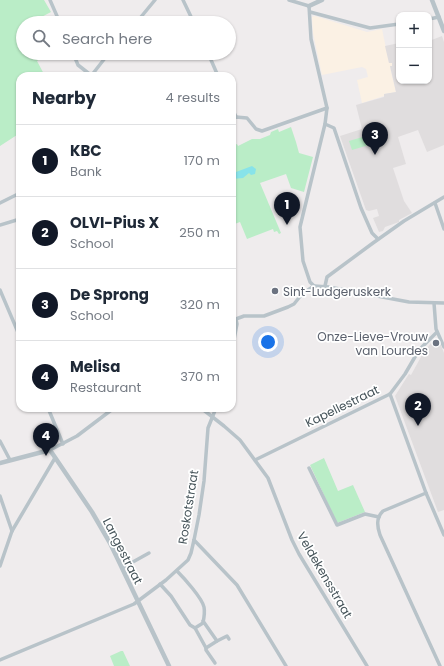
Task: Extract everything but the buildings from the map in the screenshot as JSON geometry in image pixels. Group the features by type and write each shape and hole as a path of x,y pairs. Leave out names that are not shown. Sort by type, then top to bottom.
{"street":[{"path":"142,16 155,0"},
{"path":"183,0 191,16"},
{"path":"289,0 309,6 322,0"},
{"path":"310,0 311,39 326,108 325,124 300,227 303,261 310,282 314,286"},
{"path":"432,0 444,30"},
{"path":"52,1 57,16"},
{"path":"310,12 365,27 376,28 396,25"},
{"path":"432,18 438,17"},
{"path":"76,60 78,65 87,72"},
{"path":"95,72 104,60"},
{"path":"211,60 216,72"},
{"path":"236,118 247,118 256,129 262,131 326,108"},
{"path":"325,124 334,128 359,203 372,233 378,239"},
{"path":"0,202 16,195"},
{"path":"325,286 327,277 378,239 444,198"},
{"path":"435,203 444,228"},
{"path":"0,225 16,220"},
{"path":"236,318 264,316 288,307 294,304 302,294 314,286 325,286 398,301 444,303"},
{"path":"0,290 16,328"},
{"path":"434,302 437,332 444,347"},
{"name":"Kapellestraat","path":"255,460 390,394 405,374 419,350 437,332"},
{"path":"390,394 426,493 444,535"},
{"path":"50,412 63,444"},
{"path":"0,463 50,450 63,444 77,436 109,412"},
{"name":"Veldekensstraat","path":"206,412 240,440 271,483 292,540 299,554 367,666"},
{"name":"Roskotstraat","path":"0,660 111,615 138,601 177,571 188,560 194,540 204,481 208,428 214,412"},
{"path":"0,441 10,460"},
{"name":"Langestraat","path":"50,450 92,512 110,543 169,666"},
{"path":"0,566 12,531 55,458"},
{"path":"309,468 337,525 365,514 379,517"},
{"path":"426,493 381,512 377,524 380,535 440,666"},
{"path":"0,496 12,531"},
{"path":"194,540 237,585 286,666"},
{"path":"122,568 149,553"},
{"path":"177,571 185,579 204,606 203,623 195,628"},
{"path":"160,584 171,596 190,625 195,628 206,650 215,662"},
{"path":"203,621 217,641"},
{"path":"206,648 227,636 229,639"}],"shaded area":[{"path":"315,16 367,32 382,29 389,63 392,63 392,66 390,67 396,92 384,94 384,96 362,103 357,80 368,77 366,69 362,67 322,75 313,33 312,17"},
{"path":"442,36 444,42 444,145 427,152 418,130 398,137 406,164 393,168 404,201 412,213 399,220 399,222 385,227 383,231 379,232 373,218 379,216 377,209 369,211 366,210 340,136 362,129 356,105 384,97 384,94 396,92 390,66 392,66 392,63 389,63 385,46 396,44 396,84 432,84 432,40"},
{"path":"434,339 435,343 440,343 444,353 444,510 438,512 395,396 409,374 411,375 422,355"}],"green space":[{"path":"0,0 44,0 51,12 43,16 16,16 16,60 38,60 37,61 43,72 16,72 16,136 0,146"},
{"path":"291,127 299,153 313,157 304,192 291,188 286,174 260,183 281,233 279,234 277,231 274,232 273,229 247,239 240,222 236,224 236,144 238,146 252,139 260,139 270,135 271,132 278,129 279,132"},
{"path":"376,133 379,142 352,150 349,141"},
{"path":"324,458 338,491 353,485 365,512 337,523 310,465"},
{"path":"123,651 130,666 114,666 110,656"}],"water":[{"path":"252,166 256,169 255,174 251,175 249,173 243,178 236,179 236,172"}],"place":[{"name":"De Sprong","path":"375,155"},
{"name":"KBC","path":"287,225"},
{"name":"Sint-Ludgeruskerk","path":"275,291"},
{"name":"Onze-Lieve-Vrouw van Lourdes","path":"436,343"},
{"name":"OLVI-Pius X","path":"418,426"},
{"name":"Melisa","path":"46,456"}]}
